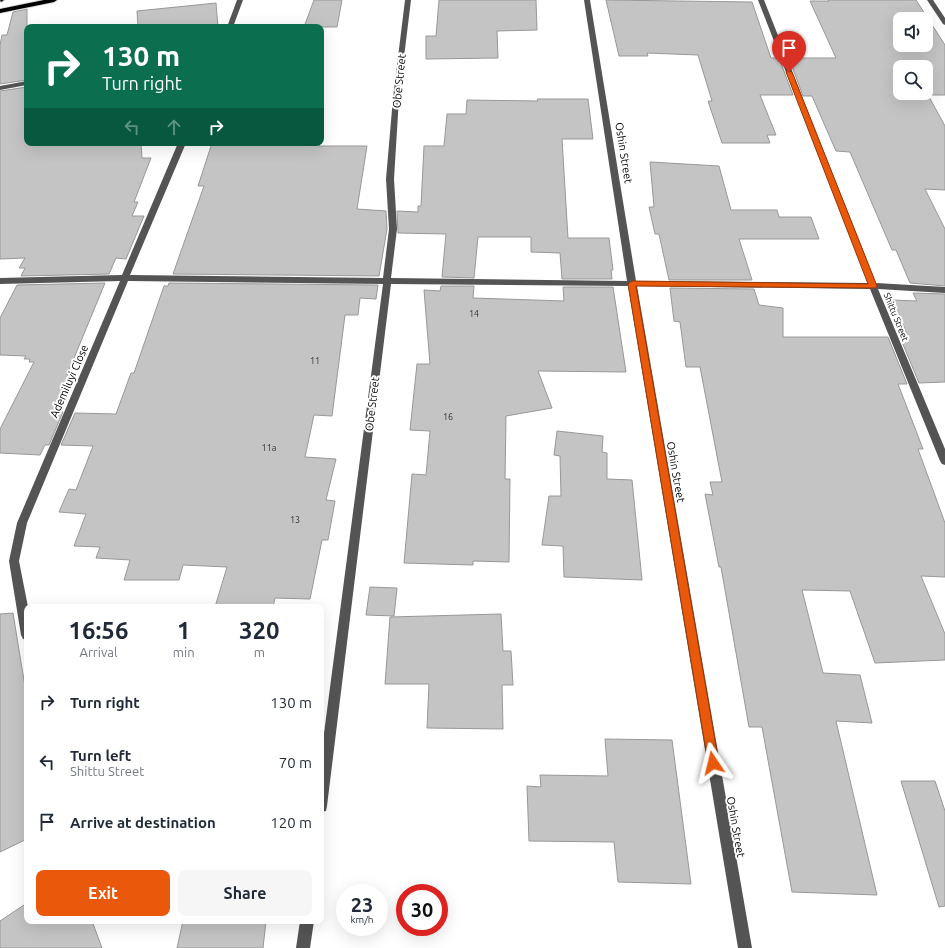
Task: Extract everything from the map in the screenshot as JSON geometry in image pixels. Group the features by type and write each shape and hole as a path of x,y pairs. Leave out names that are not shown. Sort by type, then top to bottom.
{"highway":[{"path":"0,11 54,0"}],"street":[{"path":"231,24 240,0"},
{"name":"Obe Street","path":"324,782 387,281 392,229 390,179 396,98 408,0"},
{"name":"Oshin Street","path":"587,0 632,284 745,948"},
{"name":"Shittu Street","path":"761,0 873,286 945,461"},
{"path":"930,0 945,23"},
{"path":"0,88 24,84"},
{"name":"Ademiluyi Close","path":"24,618 14,561 22,523 181,146"},
{"path":"0,281 126,278 873,286 945,290"},
{"path":"303,948 306,924"}],"building":[{"path":"314,0 342,0 337,27 324,27 324,24 305,24"},
{"path":"439,0 536,0 537,30 497,31 498,58 426,59 426,36 436,36"},
{"path":"606,0 752,2 771,58 779,58 793,95 760,95 776,135 767,135 770,143 722,143 708,101 712,101 698,55 647,53 648,56 619,56"},
{"path":"916,0 924,12 893,12 893,52 933,52 933,26 945,45 945,95 933,95 933,60 893,60 893,100 931,100 945,126 945,190 925,189 945,229 945,286 910,283 896,250 892,250 850,152 836,151 812,96 803,96 789,58 836,58 810,1"},
{"path":"216,3 218,24 138,24 137,11"},
{"path":"27,9 27,24 24,24 24,80 0,84 0,45 2,35 7,35 13,12"},
{"path":"24,87 24,146 141,146 142,158 151,158 134,202 138,202 132,216 144,216 126,259 116,258 109,274 21,276 25,268 19,268 25,258 0,259 0,91"},
{"path":"537,99 588,99 593,139 562,139 568,238 609,238 613,270 611,270 612,279 562,279 560,253 531,252 531,237 478,237 474,278 442,277 446,234 398,233 397,211 418,212 418,206 421,206 424,146 444,146 447,114 466,114 467,100 538,101"},
{"path":"211,146 367,146 357,209 386,211 387,229 379,276 173,274 204,186 198,186"},
{"path":"650,162 719,166 731,210 777,210 779,217 811,217 819,239 739,239 752,280 669,280 659,234 655,234 649,207 654,207"},
{"path":"105,283 67,375 77,375 60,412 63,412 49,445 45,445 40,455 0,453 0,429 34,362 29,362 30,359 24,359 26,356 0,355 0,318 17,285"},
{"path":"169,283 378,285 376,299 360,298 358,315 345,315 332,416 314,415 305,457 336,459 326,500 335,501 328,540 322,540 310,599 275,598 274,604 216,604 227,567 183,565 179,580 124,580 130,560 96,558 100,547 74,546 86,514 59,512 69,489 76,490 93,446 61,445 75,413 116,414 131,373 134,373 164,286 168,286"},
{"path":"441,286 474,286 473,298 564,301 563,287 613,287 626,372 538,371 552,408 506,416 505,479 510,479 509,562 473,561 473,565 404,563 412,474 426,475 430,431 410,430 417,364 430,364 424,290 440,291"},
{"path":"670,288 754,289 759,305 783,308 783,337 888,337 907,384 898,384 923,449 918,449 945,523 945,577 921,576 945,634 945,660 875,663 850,591 802,590 823,673 860,675 872,723 836,721 877,895 792,892 762,727 749,727 721,567 719,567 705,494 713,495 710,482 722,482 700,367 686,367 680,322 674,321"},
{"path":"913,293 945,294 945,382 919,383 900,337 908,337 893,300 917,301"},
{"path":"557,431 603,436 602,452 607,453 607,479 632,480 642,580 564,577 563,546 542,545 549,496 561,496 560,456 554,455"},
{"path":"370,587 397,588 394,616 366,615"},
{"path":"13,613 24,681 24,840 0,852 0,614"},
{"path":"501,614 503,651 511,651 513,685 502,685 503,729 427,728 429,684 385,684 390,617"},
{"path":"605,739 672,740 691,884 618,882 614,842 529,841 527,786 541,787 540,775 608,776"},
{"path":"901,781 935,781 945,811 945,906 939,907"},
{"path":"24,905 24,924 93,924 102,948 0,948 0,921"},
{"path":"182,924 266,924 263,948 177,948"}],"route":[{"path":"713,763 632,284 873,286 789,72"}]}
